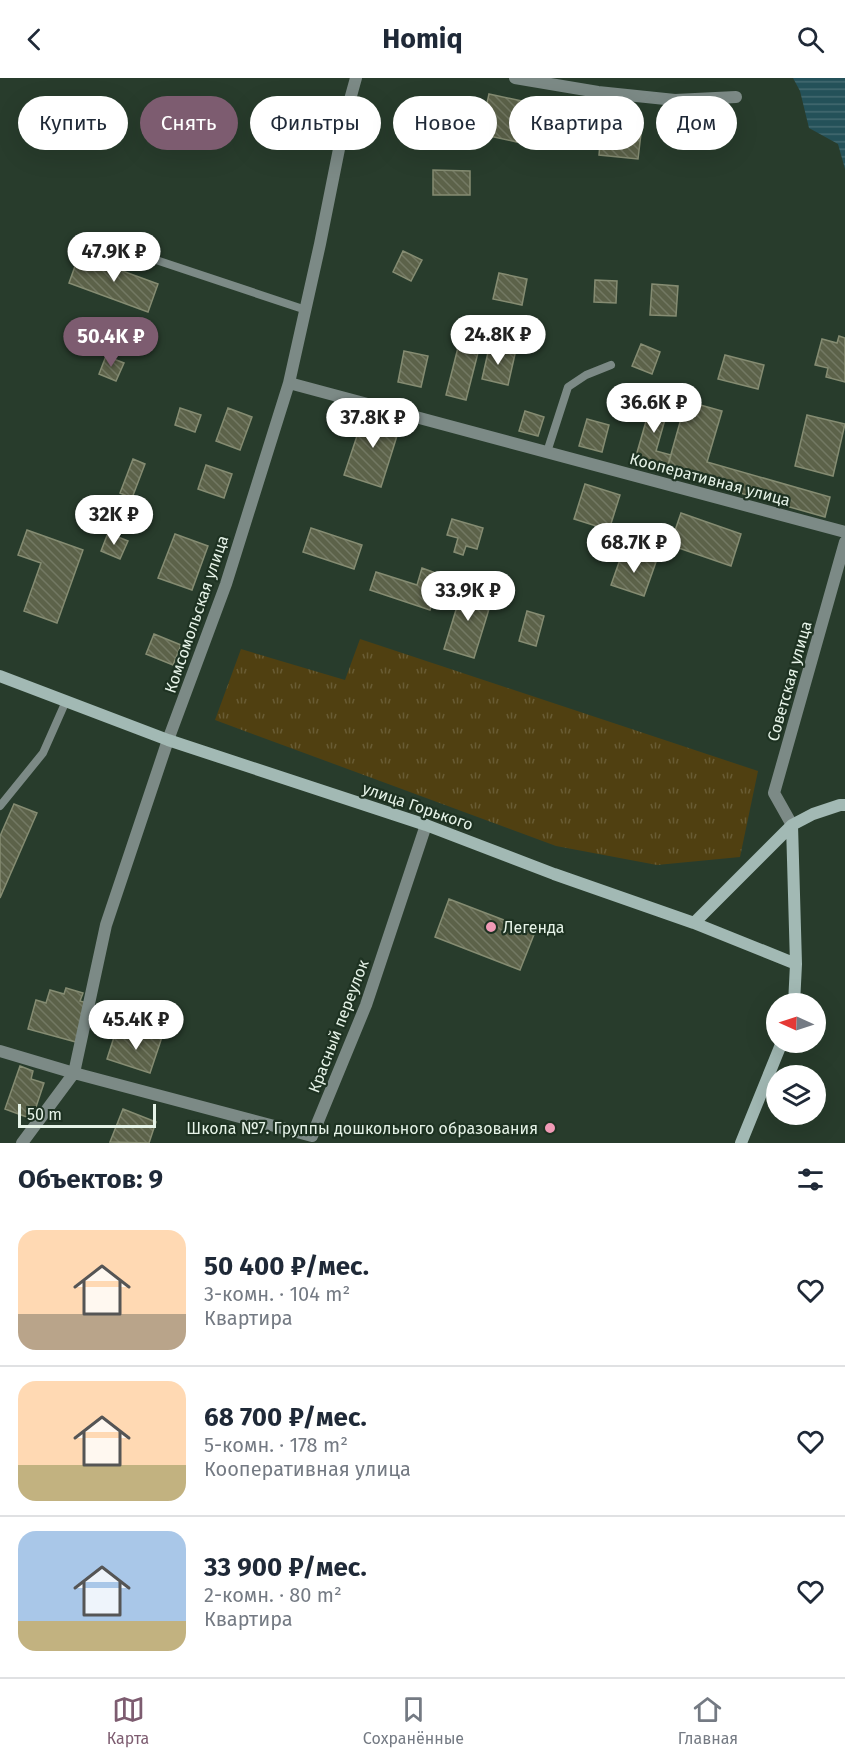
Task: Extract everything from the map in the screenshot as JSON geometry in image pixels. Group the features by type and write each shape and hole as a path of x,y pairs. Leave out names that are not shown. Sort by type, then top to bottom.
{"main road":[{"name":"улица Горького","path":"0,676 168,740 426,825 554,874 694,923 796,964"},
{"path":"694,923 792,825 813,814 845,805"},
{"path":"792,825 796,964 795,993"},
{"path":"741,1143 778,1053"}],"street":[{"name":"Комсомольская улица","path":"22,1143 74,1073 106,925 168,740 226,584 289,383 346,114 356,78"},
{"path":"515,78 598,92 656,97"},
{"name":"Кооперативная улица","path":"289,383 845,532"},
{"name":"Советская улица","path":"792,825 774,793 845,542"},
{"name":"Красный переулок","path":"0,1051 312,1136 366,1005 426,825"}],"lane":[{"path":"117,247 306,310"},
{"path":"547,452 568,387 586,375 611,365"},
{"path":"0,806 43,753 66,701"}],"green space":[{"path":"360,639 758,771 740,857 657,865 556,846 215,720 241,649 345,680"}],"water":[{"path":"793,78 845,78 845,169 838,144 809,128 800,91"}],"building":[{"path":"489,94 509,98 509,140 497,138 497,96 489,96"},
{"path":"599,150 639,150 638,159 599,155"},
{"path":"433,170 470,171 470,195 433,195"},
{"path":"403,251 422,260 411,281 393,272"},
{"path":"79,255 158,284 148,312 69,283"},
{"path":"499,273 527,279 522,305 493,299"},
{"path":"595,280 617,281 616,303 594,302"},
{"path":"652,284 678,286 676,316 650,315"},
{"path":"464,324 484,329 466,400 446,395"},
{"path":"839,336 845,338 845,382 826,377 828,368 815,365 822,339 837,343"},
{"path":"641,344 660,352 652,374 632,366"},
{"path":"489,348 515,354 508,385 482,379"},
{"path":"404,351 428,356 421,387 398,382"},
{"path":"725,355 764,365 758,389 718,379"},
{"path":"106,356 124,363 116,381 99,374"},
{"path":"655,390 672,395 656,451 671,455 666,472 634,463"},
{"path":"686,401 722,411 707,462 830,497 825,517 666,472"},
{"path":"180,408 201,415 195,432 175,425"},
{"path":"228,408 252,417 240,450 216,441"},
{"path":"525,411 544,417 538,436 519,431"},
{"path":"365,412 401,423 381,487 344,475"},
{"path":"807,415 845,424 833,476 795,466"},
{"path":"587,419 609,425 602,452 579,446"},
{"path":"133,459 145,464 132,498 120,493"},
{"path":"206,465 232,474 224,498 198,489"},
{"path":"585,484 620,495 609,530 574,519"},
{"path":"681,513 741,534 731,566 670,545"},
{"path":"452,519 483,528 477,549 466,546 463,555 454,552 458,538 447,535"},
{"path":"311,528 362,545 354,569 303,552"},
{"path":"27,530 83,550 57,623 24,611 41,563 18,555"},
{"path":"108,533 128,541 120,559 101,551"},
{"path":"175,534 208,546 192,590 158,578"},
{"path":"623,551 656,562 644,596 611,585"},
{"path":"422,568 441,575 430,610 370,590 376,572 417,585"},
{"path":"463,587 493,596 474,658 444,649"},
{"path":"527,611 544,616 536,646 519,641"},
{"path":"154,634 181,645 173,665 146,654"},
{"path":"14,804 37,813 0,898 0,836"},
{"path":"449,899 535,932 520,970 435,937"},
{"path":"66,988 83,993 80,1001 87,1003 76,1042 28,1029 36,1000 46,1003 50,990 64,994"},
{"path":"141,1030 162,1037 150,1073 107,1059 115,1034 137,1041"},
{"path":"20,1066 33,1071 31,1079 44,1083 32,1119 5,1109"},
{"path":"123,1109 156,1122 149,1143 110,1142"}],"place":[{"name":"Легенда","path":"491,927"},
{"name":"Школа №7. Группы дошкольного образования","path":"550,1128"}]}
